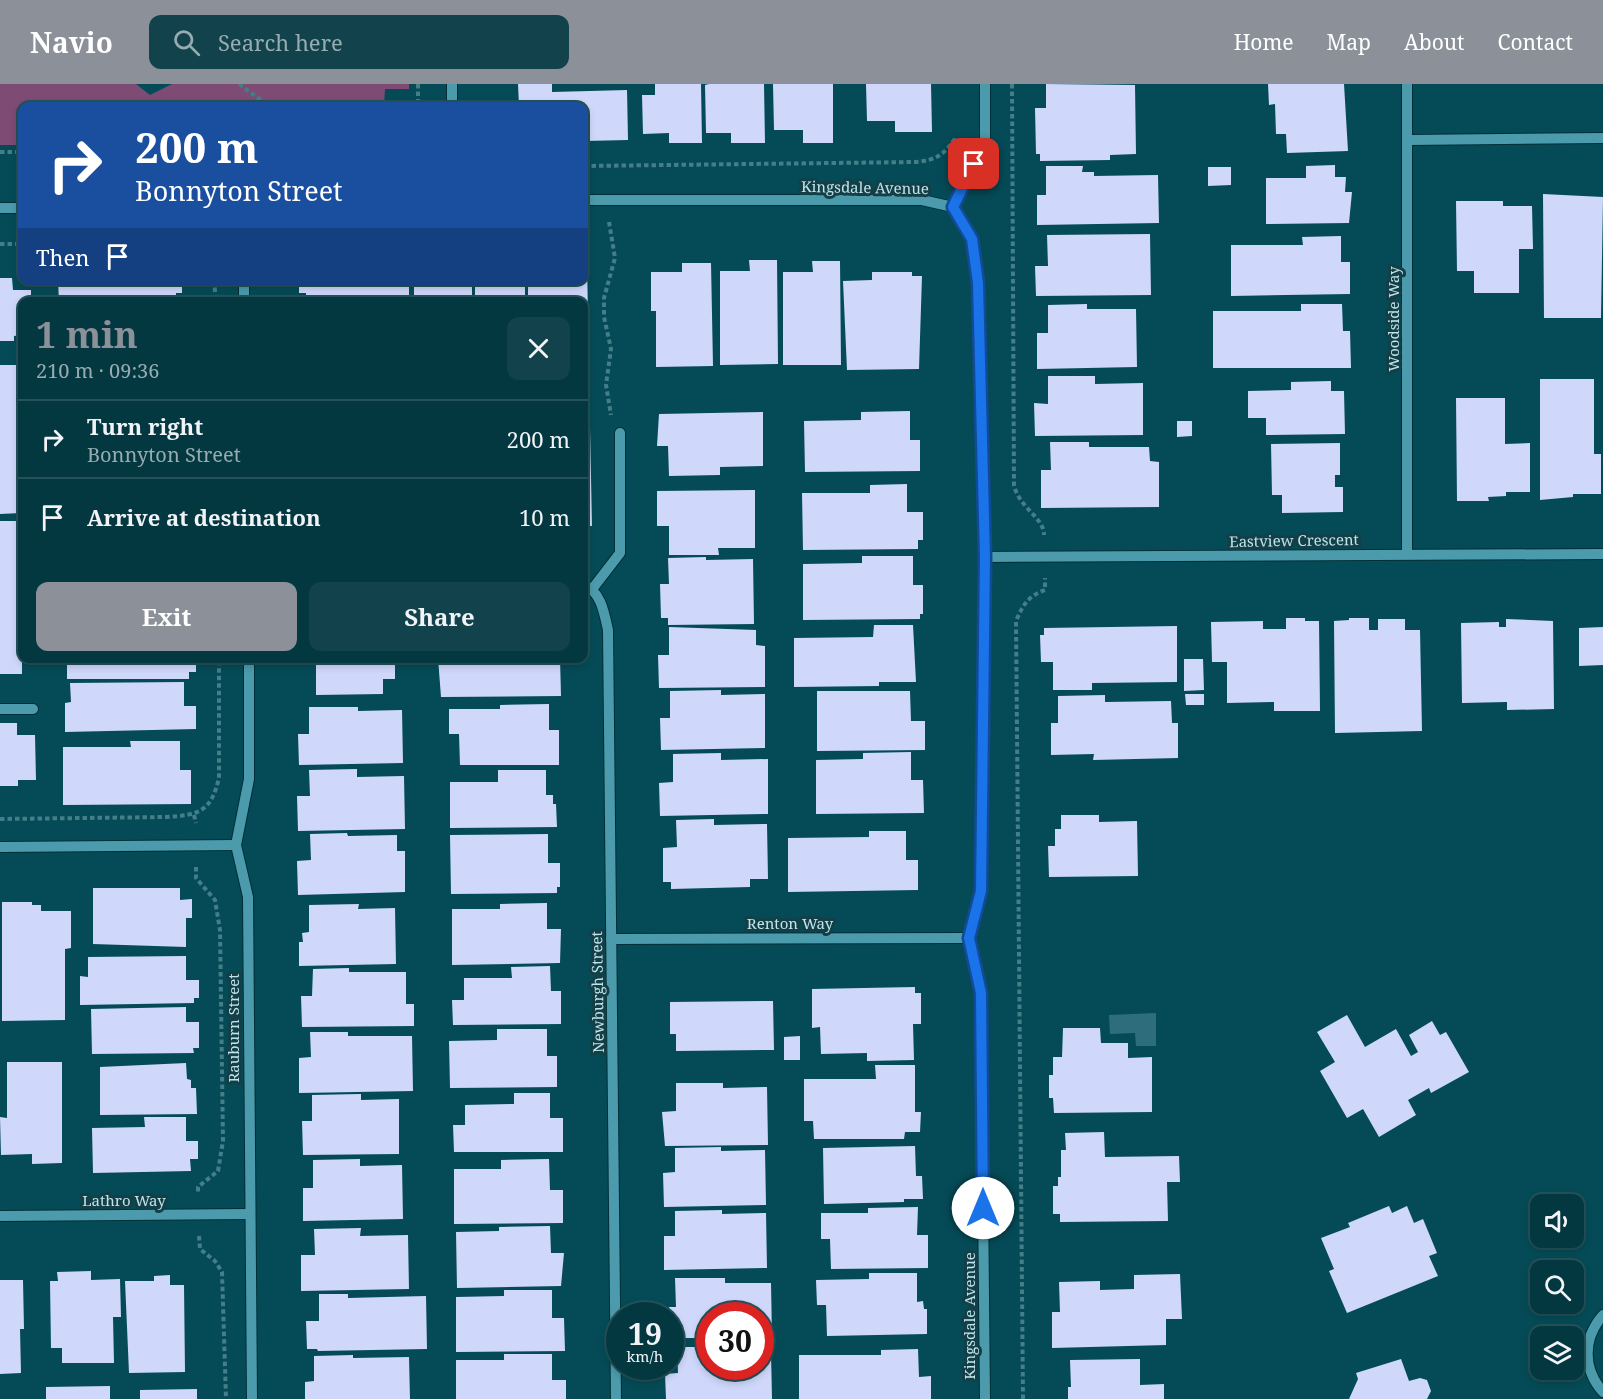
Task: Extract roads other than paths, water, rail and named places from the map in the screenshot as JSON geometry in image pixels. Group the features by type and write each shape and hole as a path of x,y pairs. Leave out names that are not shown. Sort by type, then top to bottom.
{"street":[{"path":"452,84 452,102"},
{"path":"953,207 985,143 985,84"},
{"name":"Woodside Way","path":"1407,84 1407,554"},
{"path":"1408,140 1603,138"},
{"name":"Kingsdale Avenue","path":"588,200 922,200 953,207 972,239 978,283 985,557 981,891 969,938 981,993 985,1399"},
{"path":"0,208 18,208"},
{"name":"Newburgh Street","path":"616,1399 608,630 603,608 588,586 620,553 620,433"},
{"name":"Eastview Crescent","path":"985,557 1603,554"},
{"name":"Rauburn Street","path":"249,663 249,779 236,845 248,897 252,1399"},
{"path":"0,709 33,709"},
{"path":"0,847 236,845"},
{"name":"Renton Way","path":"611,939 969,938"},
{"name":"Lathro Way","path":"0,1216 249,1214"},
{"path":"1603,1315 1595,1324 1588,1341 1587,1359 1592,1376 1603,1392"}],"water":[{"path":"1156,1013 1156,1046 1136,1046 1135,1033 1110,1034 1109,1015"}]}
